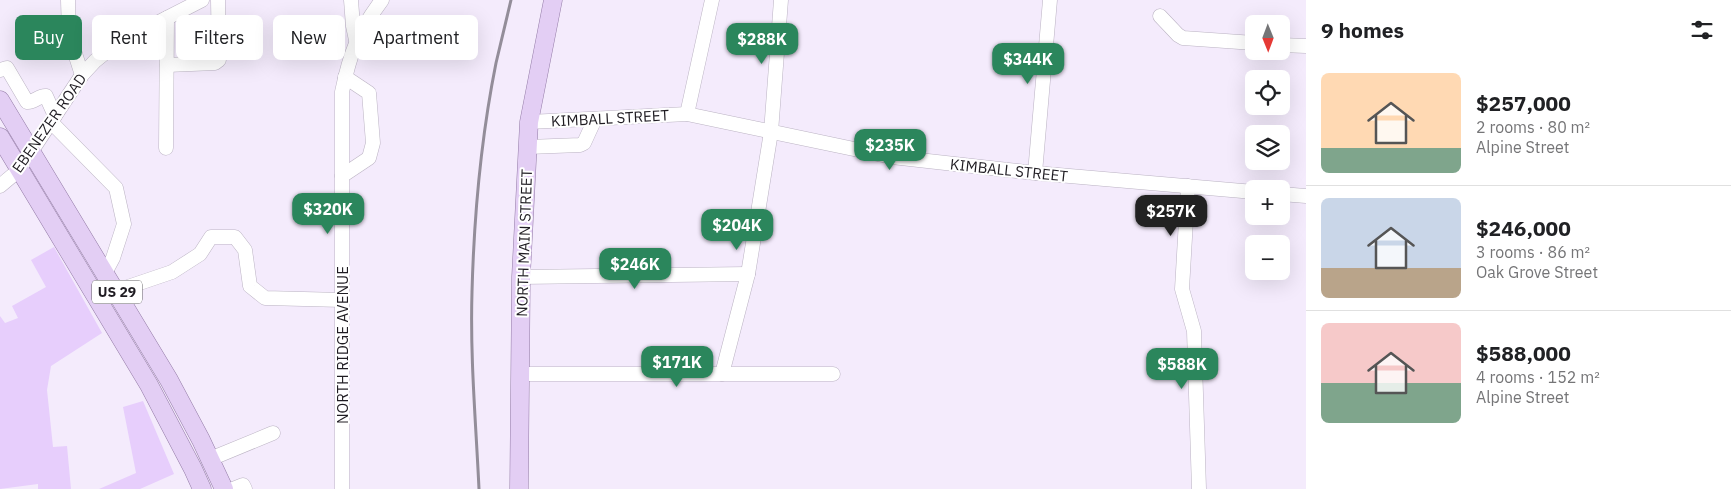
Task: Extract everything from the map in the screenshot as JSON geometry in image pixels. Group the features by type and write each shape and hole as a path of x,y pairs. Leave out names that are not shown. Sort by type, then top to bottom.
{"main road":[{"name":"NORTH MAIN STREET","path":"519,489 521,277 529,122 553,0"},
{"name":"US 29","path":"0,100 169,380 224,489"},
{"name":"US 29","path":"0,137 149,385 202,489"}],"street":[{"path":"68,0 69,35 82,75"},
{"name":"EBENEZER ROAD","path":"0,186 19,170 82,75 95,61 116,44 202,0"},
{"path":"167,65 215,63 220,60 218,0"},
{"path":"351,0 355,35"},
{"name":"NORTH RIDGE AVENUE","path":"370,15 382,0"},
{"path":"687,114 712,0"},
{"path":"722,374 748,274 771,132 781,0"},
{"path":"1035,173 1050,0"},
{"path":"1160,16 1183,38 1245,42"},
{"path":"166,148 167,18"},
{"name":"NORTH RIDGE AVENUE","path":"342,489 341,124 342,92 348,62 355,43"},
{"path":"1290,45 1306,46"},
{"path":"0,70 7,68 27,102 46,96 53,119 116,188 124,224 113,258 105,273"},
{"path":"342,176 369,158 373,143 369,93 345,77"},
{"name":"KIMBALL STREET","path":"529,122 687,114 892,157 1035,173 1245,191"},
{"path":"528,147 580,145 584,143 595,119"},
{"path":"1188,186 1182,289 1194,331 1199,489"},
{"path":"1290,195 1306,196"},
{"path":"116,291 172,272 200,254 211,237 235,238 245,250 250,286 265,298 342,300"},
{"path":"521,277 748,274"},
{"path":"521,374 833,374"},
{"path":"210,459 273,433"},
{"path":"233,489 243,485 245,489"}],"shaded area":[{"path":"54,247 102,333 51,366 47,390 53,447 67,446 71,489 38,489 38,484 0,489 0,316 5,323 18,318 12,306 46,287 31,260"},
{"path":"143,401 174,474 140,489 99,489 136,473 123,407"}],"railway":[{"path":"479,489 472,341 474,235 486,120 496,63 511,0"}]}
